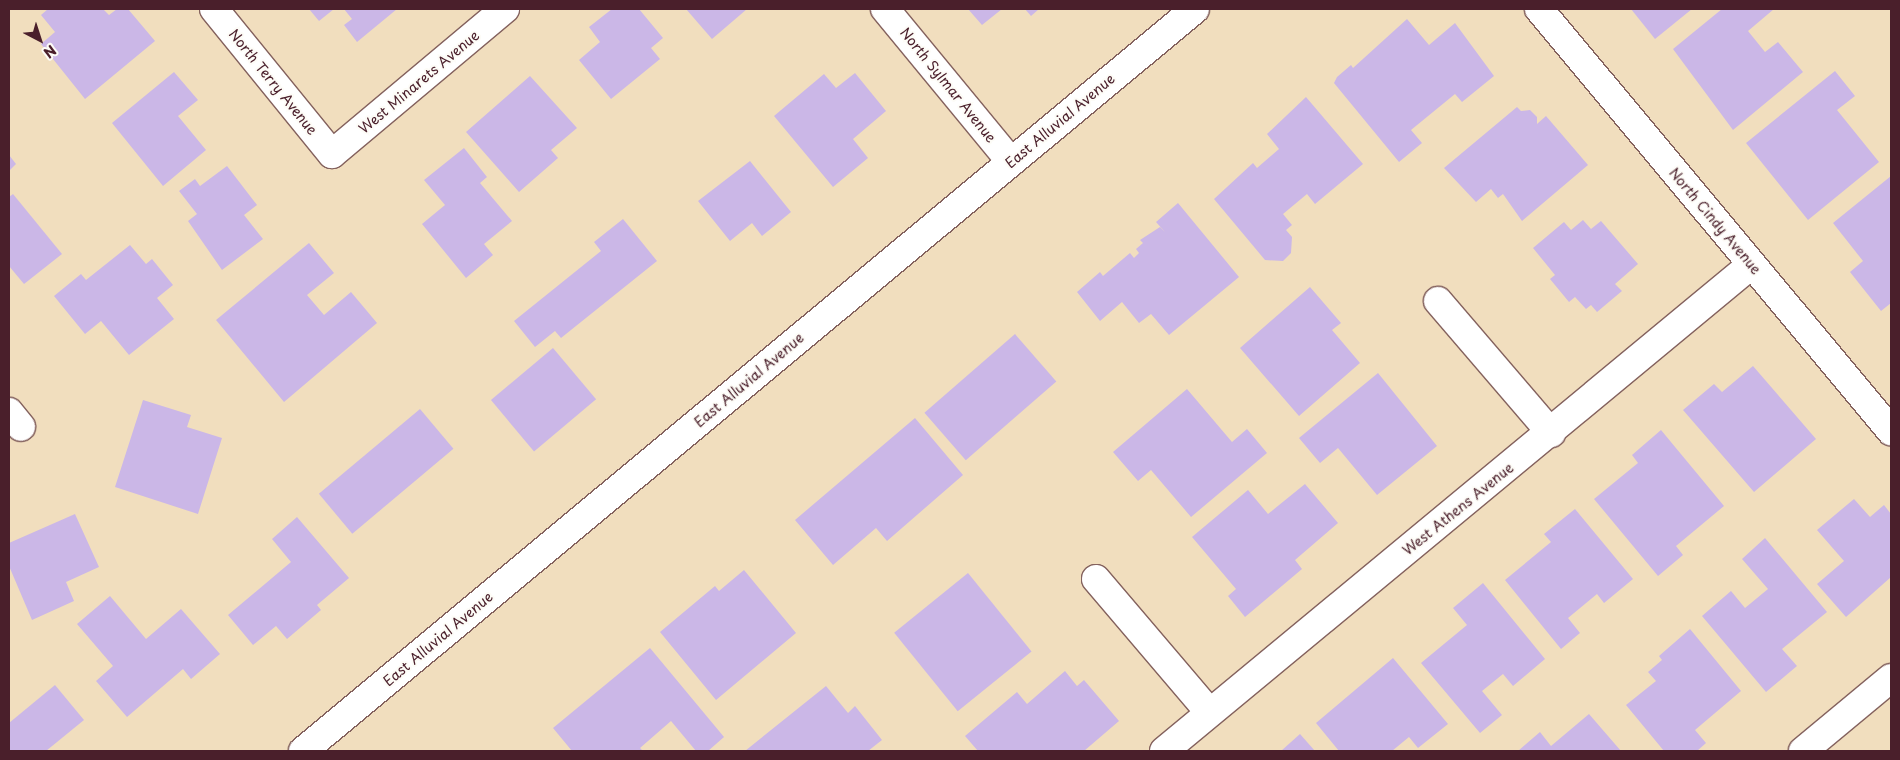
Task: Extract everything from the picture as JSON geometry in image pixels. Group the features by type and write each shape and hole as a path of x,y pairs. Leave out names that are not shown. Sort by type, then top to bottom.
{"street":[{"name":"North Terry Avenue","path":"214,9 332,154"},
{"name":"West Minarets Avenue","path":"332,154 505,9"},
{"name":"North Sylmar Avenue","path":"886,9 1011,162"},
{"name":"East Alluvial Avenue","path":"303,751 1195,9"},
{"name":"North Cindy Avenue","path":"1539,9 1891,431"},
{"name":"West Athens Avenue","path":"1164,751 1208,712 1551,433 1751,265"},
{"path":"1438,301 1551,433"},
{"path":"1096,579 1208,712"},
{"path":"1803,751 1891,678"}],"building":[{"path":"48,9 103,9 109,15 117,9 128,9 155,41 85,99 41,44 55,32 41,15"},
{"path":"309,9 334,9 319,21"},
{"path":"344,9 397,9 357,42 344,25 352,19"},
{"path":"612,9 639,9 663,38 651,48 660,59 611,99 579,60 600,42 589,27"},
{"path":"686,9 747,9 712,39"},
{"path":"968,9 1002,9 982,25"},
{"path":"1025,9 1039,9 1031,16"},
{"path":"1631,9 1692,9 1655,39"},
{"path":"1722,9 1774,9 1748,31 1765,52 1778,42 1803,72 1733,130 1673,49"},
{"path":"1407,19 1429,45 1455,23 1494,76 1462,102 1455,94 1411,130 1422,143 1399,162 1334,83 1337,77 1351,65 1353,68"},
{"path":"1835,71 1855,96 1837,110 1879,162 1808,220 1746,143"},
{"path":"174,72 198,100 178,116 206,150 163,186 112,123"},
{"path":"855,73 886,111 853,139 868,158 833,187 774,116 824,74 836,88"},
{"path":"530,76 577,128 551,150 558,158 519,192 466,132"},
{"path":"1306,97 1363,164 1315,204 1307,194 1283,214 1292,225 1286,230 1292,237 1291,253 1283,261 1265,260 1214,199 1253,163 1257,168 1279,149 1267,134"},
{"path":"1517,107 1521,111 1530,110 1537,117 1537,124 1546,116 1588,165 1522,221 1503,194 1498,198 1491,189 1476,202 1444,168"},
{"path":"464,148 487,177 480,183 512,221 484,244 493,255 466,278 422,224 445,205 424,180"},
{"path":"9,155 16,164 9,171"},
{"path":"750,161 791,212 762,236 752,223 730,241 698,201"},
{"path":"227,166 257,205 244,215 263,239 222,270 188,221 197,214 179,191 195,179 200,186"},
{"path":"1891,176 1891,303 1881,311 1850,272 1863,261 1833,223"},
{"path":"13,194 62,254 24,284 9,266 9,197"},
{"path":"1178,203 1239,277 1169,335 1151,314 1139,323 1122,302 1100,321 1077,292 1100,272 1103,276 1130,253 1134,258 1139,253 1136,249 1143,243 1140,240 1160,227 1165,232 1156,222"},
{"path":"623,219 657,261 561,338 555,331 535,347 514,321 601,251 594,242"},
{"path":"1583,220 1591,229 1601,221 1638,264 1615,284 1622,291 1597,312 1591,305 1586,309 1575,297 1569,302 1550,279 1555,275 1533,248 1564,222 1571,230"},
{"path":"309,243 334,273 307,295 324,315 351,292 377,323 284,402 216,320"},
{"path":"130,245 146,264 152,259 173,285 157,298 174,319 129,355 101,321 85,334 54,296 81,274 86,280"},
{"path":"1310,287 1341,323 1332,330 1360,363 1299,416 1240,348"},
{"path":"1015,334 1056,382 966,460 924,413"},
{"path":"553,348 596,399 534,451 491,400"},
{"path":"1753,366 1816,439 1754,492 1683,410 1714,384 1722,392"},
{"path":"1378,373 1437,446 1377,495 1338,448 1320,463 1299,438"},
{"path":"1187,389 1232,442 1247,429 1267,453 1191,517 1151,470 1138,481 1113,452"},
{"path":"143,400 191,415 187,427 222,438 198,514 115,487"},
{"path":"420,409 453,449 352,534 319,494"},
{"path":"915,418 963,475 887,541 876,528 833,565 795,520"},
{"path":"1661,430 1724,506 1676,546 1683,555 1658,576 1594,499 1638,463 1632,455"},
{"path":"1305,484 1338,523 1295,560 1302,569 1245,617 1228,596 1236,589 1192,537 1248,490 1268,514"},
{"path":"1854,499 1870,517 1884,505 1891,514 1891,577 1846,617 1817,584 1844,561 1817,530"},
{"path":"1575,509 1633,579 1604,603 1597,594 1568,618 1580,633 1561,649 1505,580 1551,542 1544,534"},
{"path":"75,514 99,567 66,582 74,601 32,620 9,566 9,543"},
{"path":"297,517 349,578 317,605 321,610 287,639 276,626 253,645 228,615 291,562 272,539"},
{"path":"1765,538 1827,612 1782,649 1797,666 1766,692 1702,616 1731,591 1745,608 1768,589 1742,559"},
{"path":"744,570 796,633 716,700 660,632 715,586 719,591"},
{"path":"968,573 1032,651 958,711 894,633"},
{"path":"1483,583 1545,659 1513,686 1503,674 1482,691 1502,715 1480,733 1421,663 1467,625 1453,608"},
{"path":"110,596 146,639 181,609 220,654 191,679 183,669 127,717 96,681 113,666 77,624"},
{"path":"1690,629 1741,691 1695,730 1706,743 1697,751 1664,751 1626,705 1656,681 1648,672 1662,660 1659,656"},
{"path":"650,648 724,737 708,751 696,751 671,721 640,748 643,751 572,751 553,728"},
{"path":"1393,658 1448,724 1418,748 1409,737 1392,751 1339,751 1316,723"},
{"path":"1065,671 1077,686 1084,680 1119,721 1084,751 978,751 965,736 1017,692 1027,704"},
{"path":"55,685 84,720 46,751 9,751 9,723"},
{"path":"826,686 848,713 855,706 882,740 868,751 745,751"},
{"path":"1589,714 1621,751 1518,751 1540,732 1551,746"},
{"path":"1300,734 1315,751 1281,751"}]}
